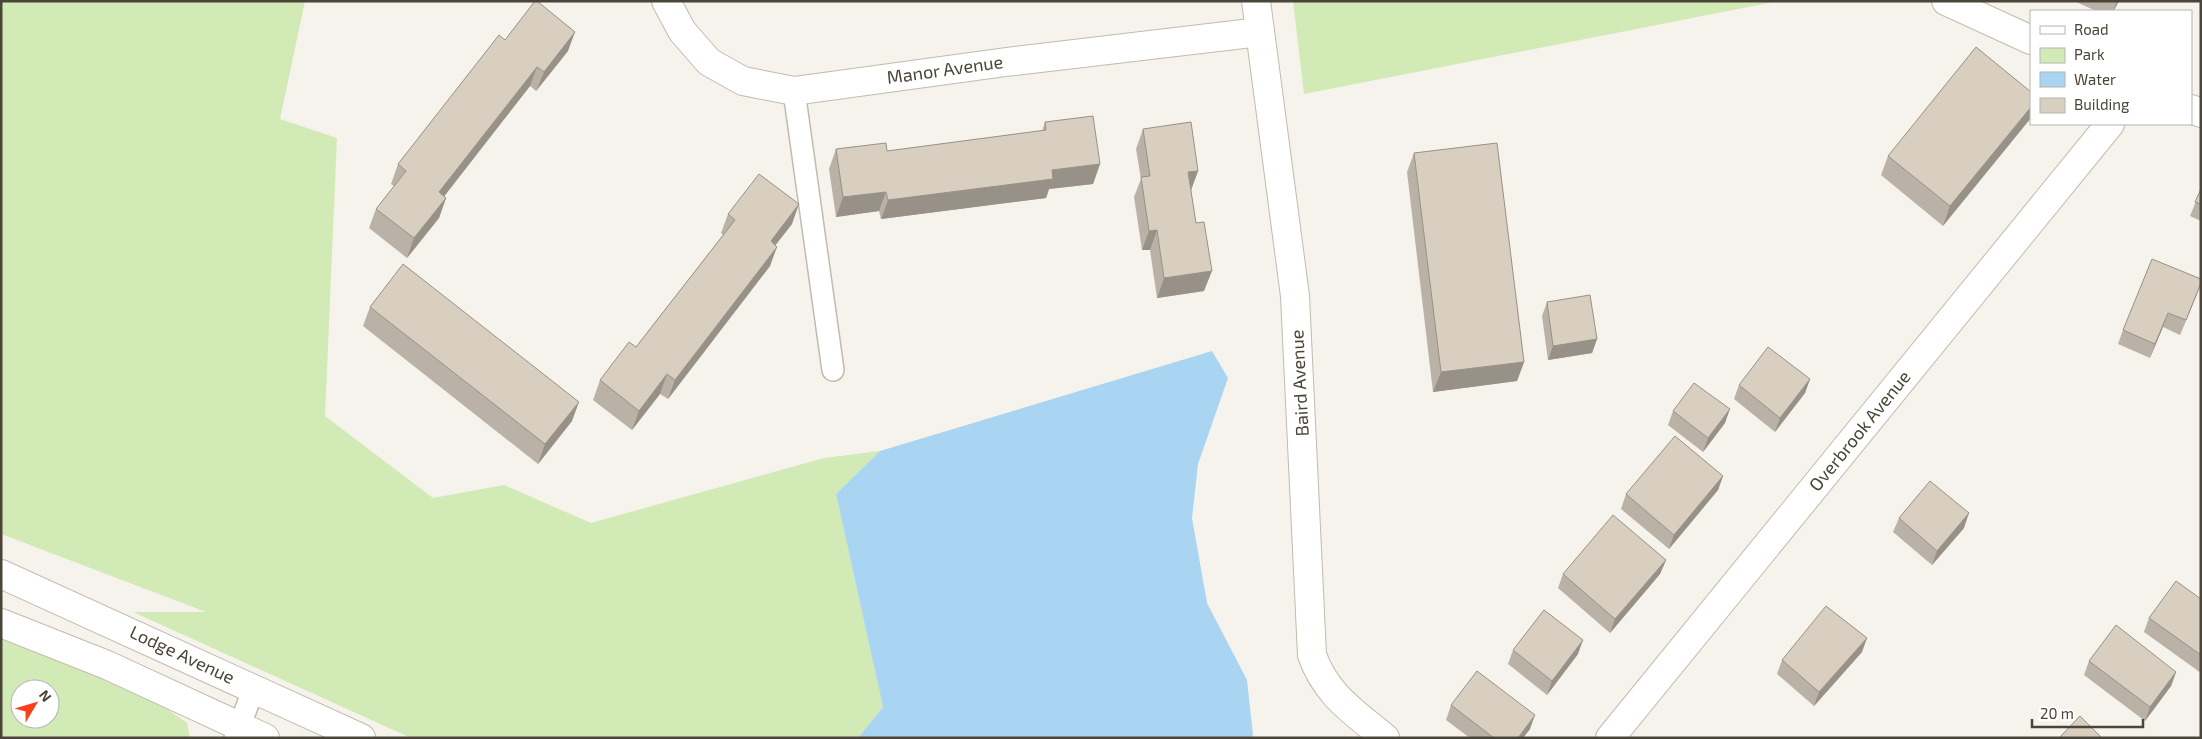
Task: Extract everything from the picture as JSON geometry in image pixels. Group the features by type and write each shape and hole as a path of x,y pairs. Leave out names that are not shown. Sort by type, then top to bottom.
{"street":[{"name":"Manor Avenue","path":"666,1 682,31 709,62 743,81 794,91 1006,62 1260,32"},
{"name":"Baird Avenue","path":"1256,1 1298,332 1312,655 1322,679 1335,696 1385,738"},
{"path":"1946,1 2030,40"},
{"name":"Overbrook Avenue","path":"1610,738 2109,125"},
{"name":"Lodge Avenue","path":"1,574 361,738"},
{"path":"1,623 107,664 237,732 265,738"}],"lane":[{"path":"794,91 833,370"},
{"path":"237,732 254,688"}],"green space":[{"path":"1,1 305,1 280,119 337,138 325,416 433,498 504,485 591,523 824,458 880,451 836,494 883,707 858,738 411,738 133,612 206,612 1,534"},
{"path":"1293,1 1779,1 1304,94"},
{"path":"1,637 153,699 187,723 190,738 1,738"}],"water":[{"path":"1212,351 1228,378 1198,464 1192,518 1207,603 1247,680 1253,735 1250,738 858,738 883,707 836,494 880,451"}],"building":[{"path":"535,1 575,32 544,72 537,67 439,192 446,198 414,238 376,209 406,171 398,164 499,35 505,40"},
{"path":"1976,47 2030,91 2030,108 1950,206 1888,156"},
{"path":"1093,116 1100,164 1052,170 1053,179 888,200 886,192 843,197 836,149 886,143 887,151 1046,130 1045,122"},
{"path":"1191,122 1198,171 1188,172 1196,223 1204,222 1212,271 1164,278 1157,230 1149,231 1141,177 1150,176 1143,129"},
{"path":"1497,143 1524,362 1441,372 1414,153"},
{"path":"759,174 799,204 771,241 777,247 675,380 667,374 639,411 600,380 629,342 636,347 735,220 728,214"},
{"path":"2201,189 2201,204 2195,202"},
{"path":"2152,259 2201,279 2186,320 2168,313 2155,344 2123,330"},
{"path":"403,264 579,402 545,444 370,307"},
{"path":"1590,295 1597,339 1553,346 1547,302"},
{"path":"1768,347 1810,379 1780,418 1739,385"},
{"path":"1694,383 1730,409 1708,438 1673,411"},
{"path":"1675,436 1723,476 1674,535 1626,494"},
{"path":"1930,481 1969,513 1937,551 1899,518"},
{"path":"1613,515 1666,560 1615,619 1563,574"},
{"path":"2176,581 2201,599 2201,655 2149,618"},
{"path":"1826,606 1867,638 1819,692 1782,660"},
{"path":"1544,610 1583,640 1552,681 1513,650"},
{"path":"2116,625 2176,672 2150,707 2089,661"},
{"path":"1477,671 1535,715 1518,738 1494,738 1451,705"},
{"path":"2080,716 2102,738 2059,738"}]}
